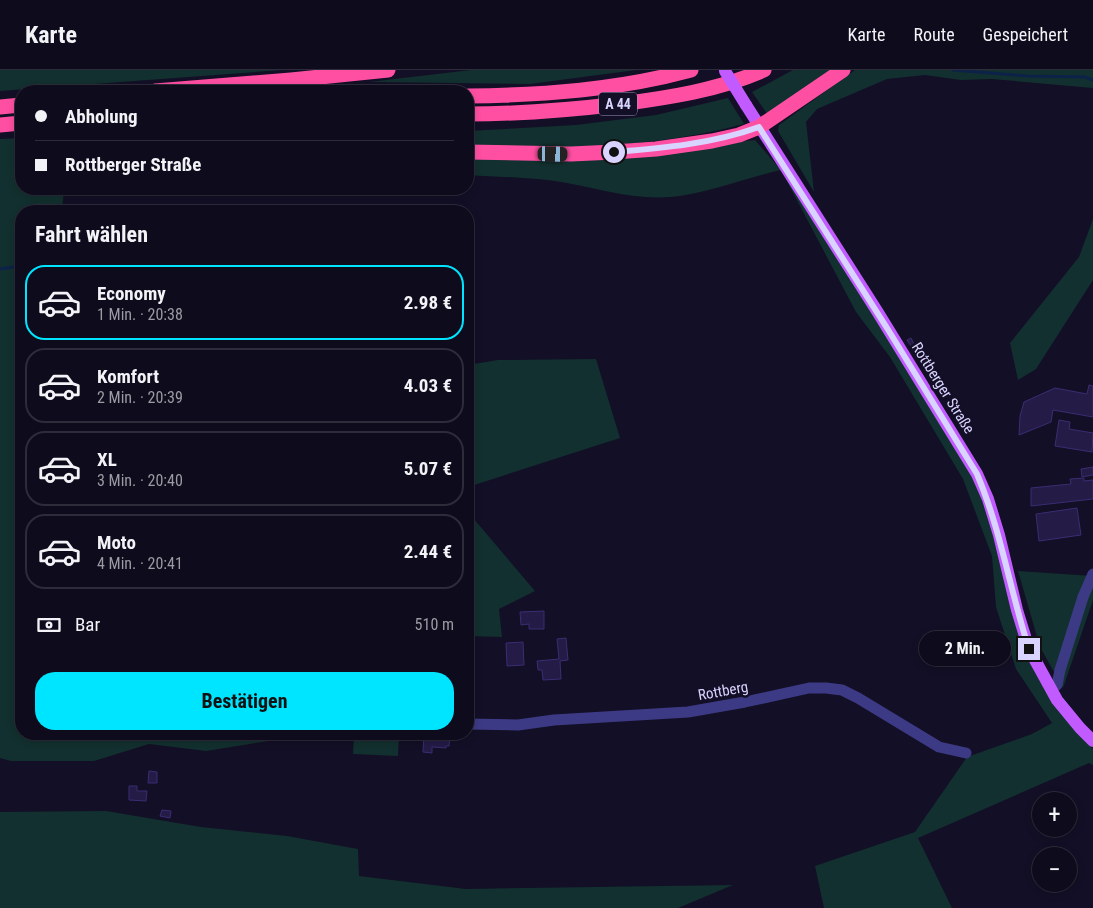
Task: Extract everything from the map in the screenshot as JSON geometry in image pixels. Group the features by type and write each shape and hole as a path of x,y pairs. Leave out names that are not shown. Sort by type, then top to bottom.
{"highway":[{"path":"229,85 388,70"},
{"name":"A 44","path":"474,96 519,95 600,88 642,82 691,70"},
{"name":"A 44","path":"474,114 516,114 642,102 719,86 764,70"},
{"path":"474,152 570,154 648,150 712,141 739,135 759,127 843,70"},
{"path":"0,107 15,106"},
{"path":"0,125 15,124"}],"main road":[{"name":"Rottberger Straße","path":"724,70 977,474 988,500 999,535 1017,610 1029,649 1057,700 1093,741"}],"street":[{"path":"1057,685 1083,597 1093,574"},
{"name":"Rottberg","path":"474,724 518,725 554,720 688,712 809,688 826,688 842,690 858,698 939,748 966,753"}],"green space":[{"path":"0,70 282,70 81,85 15,85 15,90 0,91"},
{"path":"471,70 636,70 530,84 369,82"},
{"path":"793,70 834,70 768,115 752,92"},
{"path":"855,70 1093,70 1093,88 992,79 961,80 925,75 887,79 817,109 806,122 814,192 778,131 779,125"},
{"path":"728,98 744,124 680,137 615,145 571,148 474,145 474,131 576,125 656,115"},
{"path":"15,138 15,195 63,195 63,205 15,205 15,740 275,740 206,751 149,744 94,761 11,761 0,758 0,139"},
{"path":"755,140 781,170 713,189 671,197 641,197 544,180 474,175 474,155 613,156"},
{"path":"781,170 844,268 973,478 987,511 1023,644 1037,676 1062,715 1093,749 1093,765 1089,763 918,838 952,908 824,908 815,866 915,832 967,757 1032,734 1052,723 1016,669 996,607 992,556 963,479 890,357 856,312"},
{"path":"1093,219 1093,280 1036,369 1018,380 1010,343 1079,257"},
{"path":"596,359 620,438 474,485 474,364 498,360"},
{"path":"474,519 535,591 499,609 502,637 474,636"},
{"path":"1018,571 1093,576 1093,600 1063,688 1040,647"},
{"path":"354,740 399,740 398,756 353,754"},
{"path":"106,811 201,827 287,836 358,849 359,876 466,889 733,885 678,908 0,908 0,812"}],"building":[{"path":"911,338 914,344 911,346 907,340"},
{"path":"1089,385 1093,386 1093,417 1053,410 1051,422 1019,435 1020,416 1024,402 1055,388 1087,394"},
{"path":"1059,420 1070,422 1069,429 1093,433 1092,452 1055,446"},
{"path":"1093,467 1093,475 1082,477 1081,469"},
{"path":"1084,478 1084,481 1093,480 1093,499 1031,506 1031,488 1071,484 1070,479"},
{"path":"1077,508 1081,535 1039,541 1036,514"},
{"path":"544,611 544,629 529,629 529,624 521,625 520,612"},
{"path":"566,638 568,660 560,661 561,679 543,680 542,670 538,670 537,661 559,659 557,639"},
{"path":"523,642 524,665 507,666 506,643"},
{"path":"424,740 450,740 449,746 446,746 446,748 432,747 432,753 423,752"},
{"path":"149,771 157,772 157,783 148,783"},
{"path":"129,786 137,786 137,791 147,791 146,801 129,800"},
{"path":"162,810 171,811 170,818 160,816"}],"waterway":[{"path":"953,70 1027,76 1085,77 1093,80"},
{"path":"0,269 15,268"}],"route":[{"path":"614,152 656,149 712,141 739,135 759,127 785,165 977,474 988,500 999,535 1017,610 1029,649"}]}
